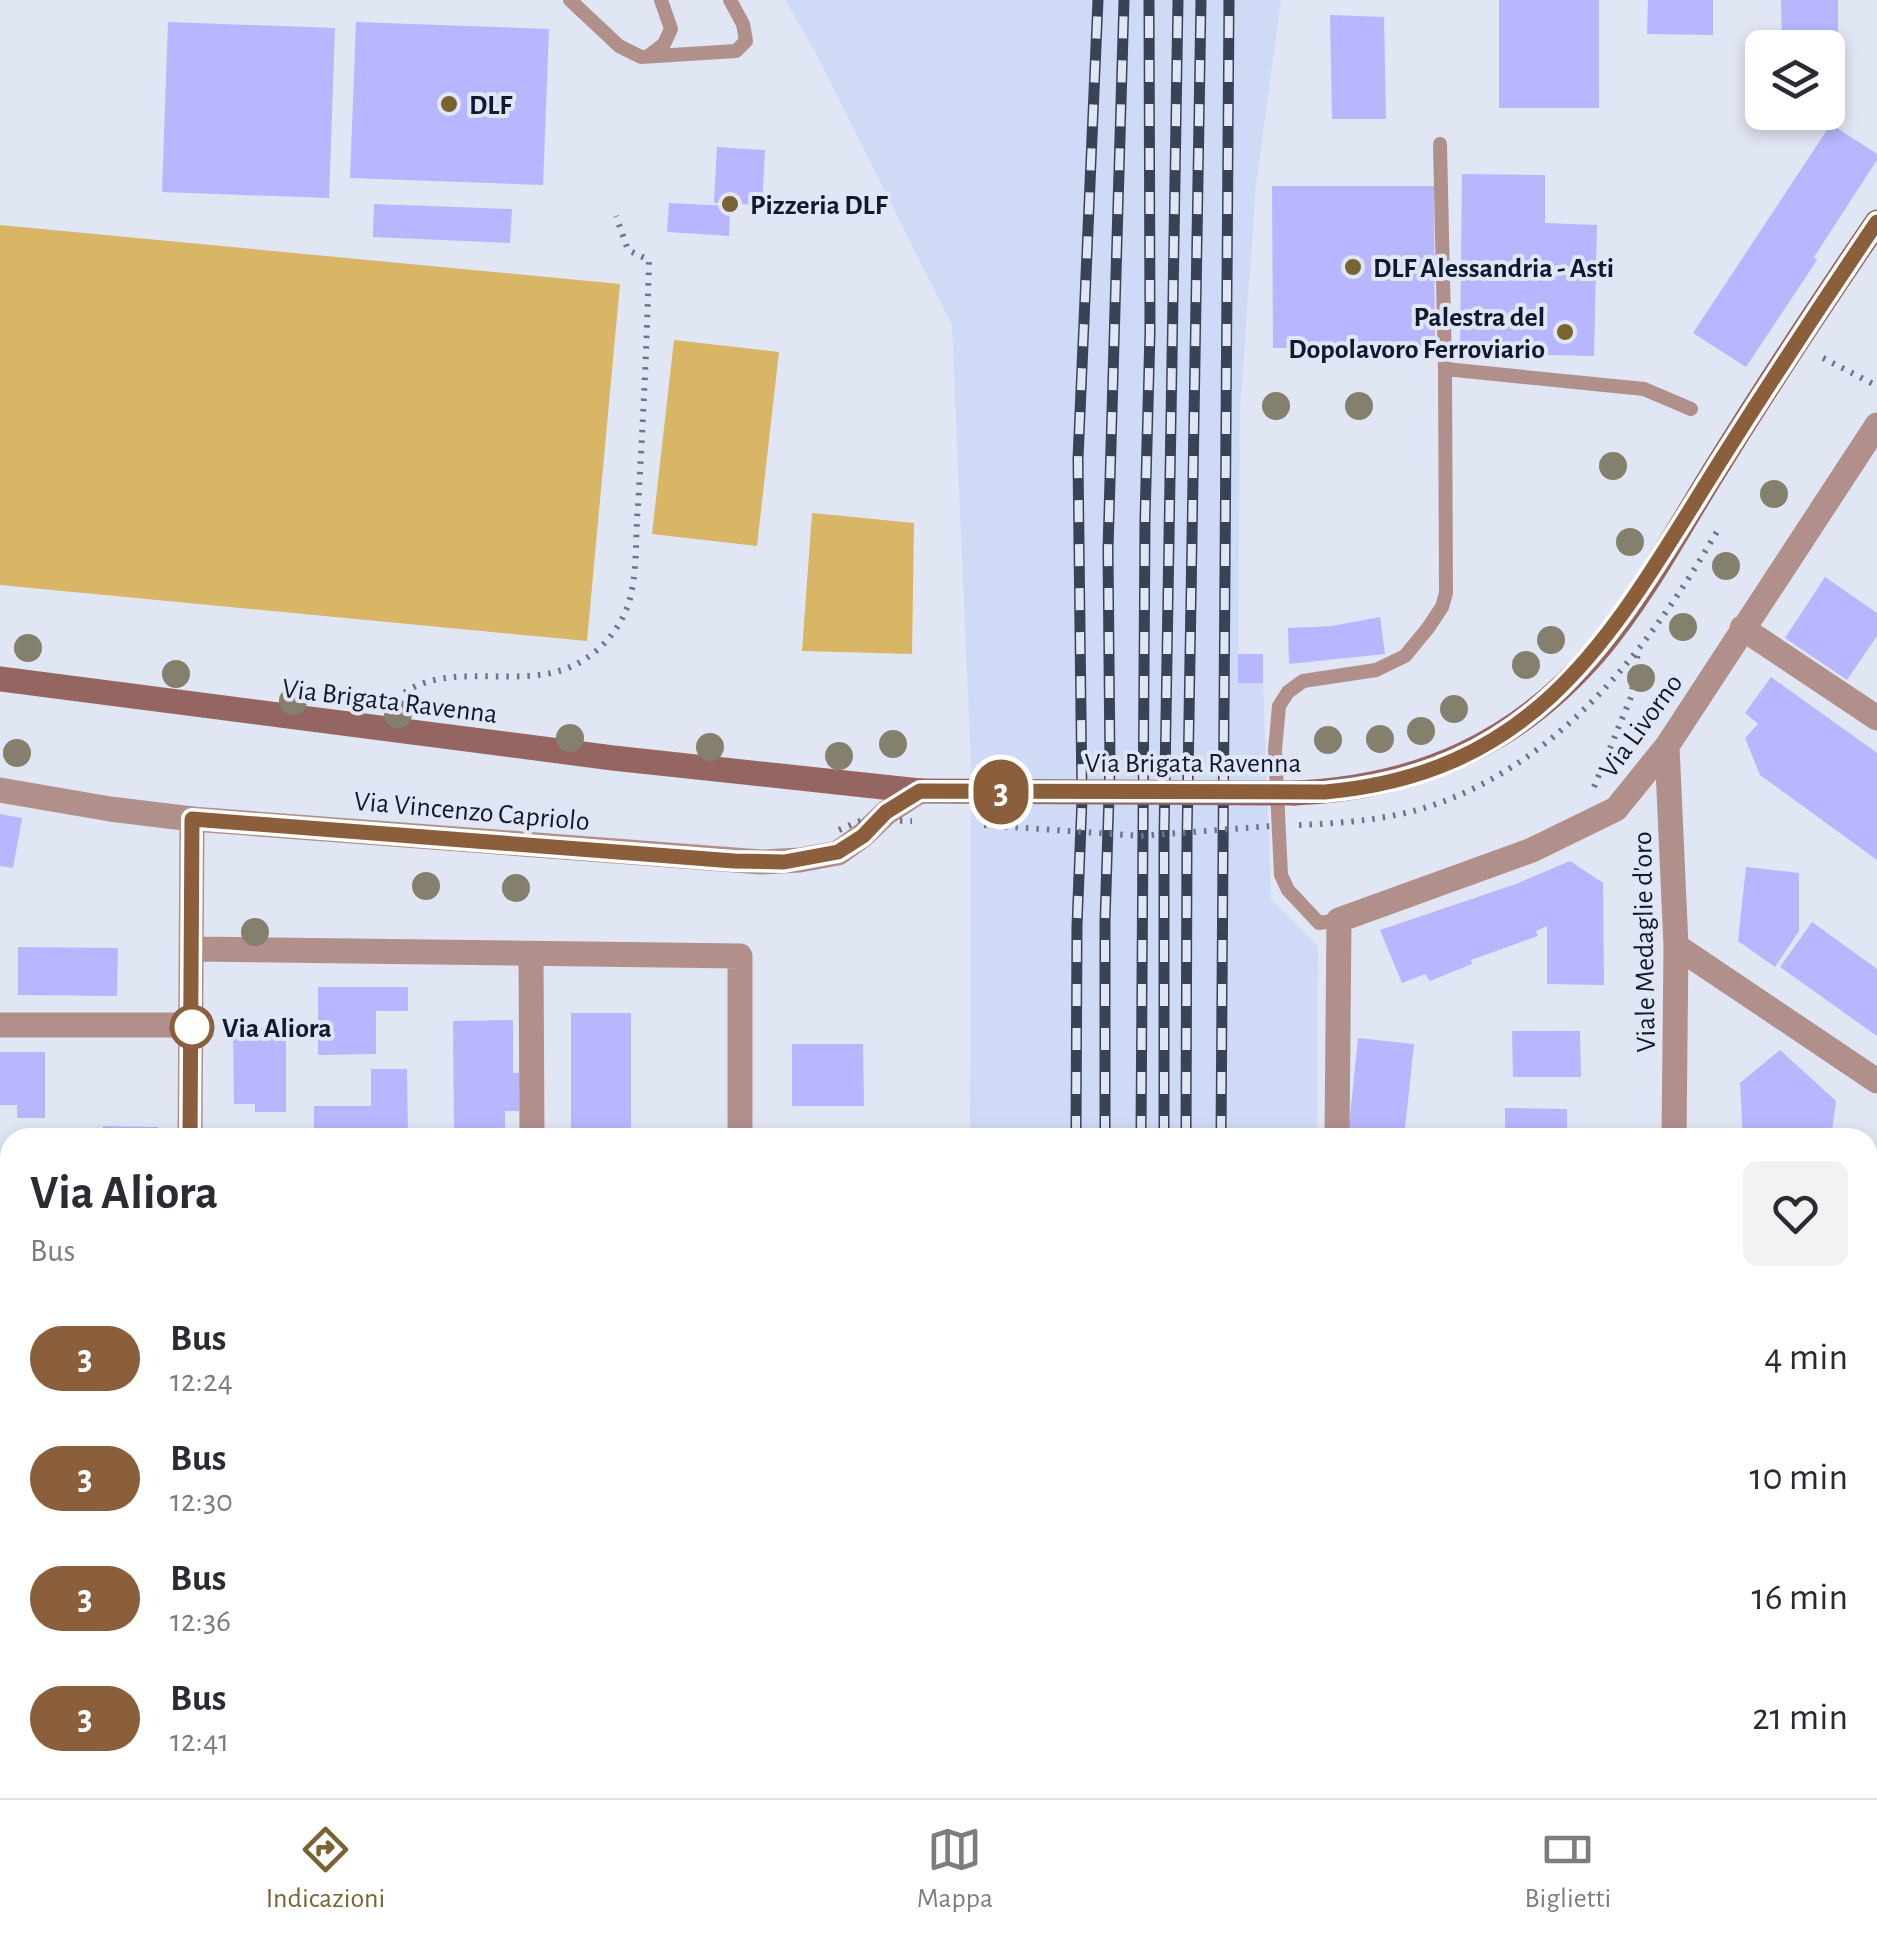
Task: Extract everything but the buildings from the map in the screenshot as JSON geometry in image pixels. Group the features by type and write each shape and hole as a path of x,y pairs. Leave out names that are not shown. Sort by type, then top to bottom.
{"main road":[{"name":"Via Brigata Ravenna","path":"0,679 614,758 920,791 1348,790 1436,768 1500,736 1545,704 1599,648 1877,222"}],"street":[{"name":"Via Livorno","path":"1338,920 1532,850 1616,808 1667,746 1877,425"},
{"path":"1742,628 1877,718"},
{"name":"Viale Medaglie d'oro","path":"1667,746 1676,946 1674,1128"},
{"name":"Via Vincenzo Capriolo","path":"0,790 192,819 784,862 844,850 886,812 920,791"},
{"path":"190,1128 192,819"},
{"path":"1337,1128 1338,920"},
{"path":"1676,946 1877,1080"},
{"path":"193,949 740,956 740,1128"},
{"path":"531,954 532,1128"},
{"path":"0,1025 192,1025"}],"lane":[{"path":"570,0 619,46 641,57 736,51 746,42 745,32 730,0"},
{"path":"641,57 650,55 669,38 669,17 660,0"},
{"path":"1338,920 1319,923 1282,882 1276,719 1283,697 1303,681 1376,670 1404,656 1421,640 1446,596 1440,144"},
{"path":"1445,368 1644,388 1691,409"}],"path":[{"path":"373,728 391,704 417,684 567,669 600,648 624,616 632,582 645,399 649,260 628,250 616,216"},
{"path":"1823,358 1877,386"},
{"path":"1293,825 1396,814 1444,802 1540,749 1638,652 1719,528"},
{"path":"1580,826 1631,696 1638,652"},
{"path":"839,830 862,820 913,821"},
{"path":"969,824 1140,836 1274,826"}],"shaded area":[{"path":"785,0 1281,0 1256,185 1240,409 1238,682 1263,683 1271,899 1318,946 1317,1128 970,1128 971,764 952,325"},
{"path":"0,225 620,284 587,641 0,585"},
{"path":"674,340 779,352 757,546 652,534"},
{"path":"812,513 914,523 912,654 802,651"}],"railway":[{"path":"1076,1128 1082,799 1078,459 1098,0"},
{"path":"1105,1128 1110,765 1108,549 1124,0"},
{"path":"1141,1128 1150,332 1149,0"},
{"path":"1164,1128 1164,837 1178,0"},
{"path":"1186,1128 1201,0"},
{"path":"1221,1128 1229,0"}],"bus line":[{"name":"3","path":"190,1128 192,819 576,850 784,862 844,850 886,812 920,791 1325,792 1391,782 1436,768 1480,747 1545,704 1599,648 1877,222"}],"place":[{"name":"DLF","path":"449,104"},
{"name":"Pizzeria DLF","path":"730,204"},
{"name":"DLF Alessandria - Asti","path":"1353,267"},
{"name":"Palestra del Dopolavoro Ferroviario","path":"1565,332"},
{"name":"Via Aliora","path":"192,1027"}]}
